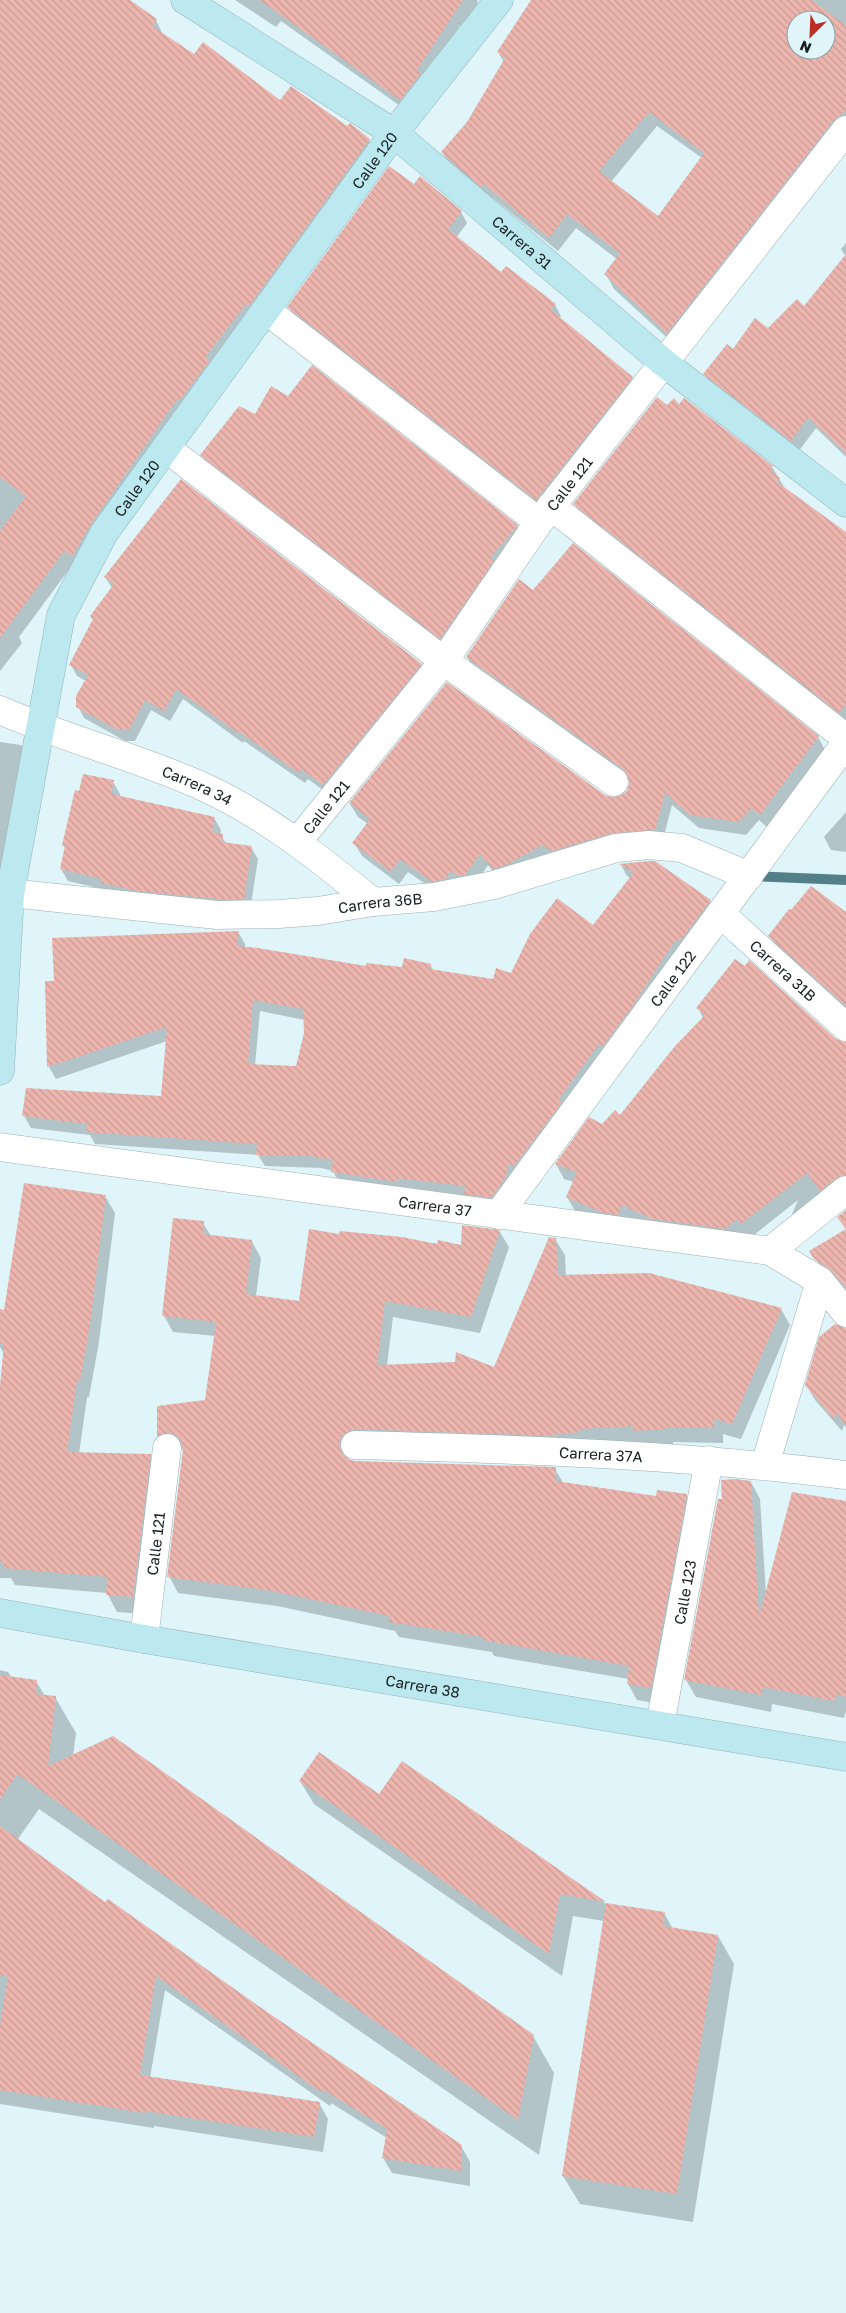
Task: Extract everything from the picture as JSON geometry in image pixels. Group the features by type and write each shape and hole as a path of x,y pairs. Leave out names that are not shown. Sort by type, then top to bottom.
{"street":[{"name":"Carrera 31","path":"185,0 394,133 664,363 846,503"},
{"name":"Calle 120","path":"0,1071 5,893 41,728 61,615 104,533 394,133 499,0"},
{"name":"Calle 121","path":"298,841 444,661 545,514 846,130"},
{"path":"266,310 545,514 846,738"},
{"path":"166,448 444,661 614,782"},
{"name":"Carrera 34","path":"0,710 41,728 158,768 208,789 298,841 373,902"},
{"name":"Calle 122","path":"498,1215 846,743"},
{"name":"Carrera 36B","path":"5,893 217,915 288,913 442,895 494,885 616,848 648,845 682,848 749,876"},
{"name":"Carrera 31B","path":"721,914 846,1027"},
{"name":"Carrera 37","path":"0,1147 770,1251 820,1281 846,1313"},
{"path":"770,1251 846,1190"},
{"path":"765,1465 820,1281"},
{"name":"Carrera 37A","path":"355,1445 532,1449 709,1460 846,1475"},
{"name":"Calle 121","path":"144,1639 167,1448"},
{"name":"Calle 123","path":"660,1725 709,1460"},
{"name":"Carrera 38","path":"0,1613 144,1639 846,1756"}],"building":[{"path":"0,0 130,0 157,19 152,26 194,54 203,42 280,100 291,86 347,126 350,123 370,139 249,306 246,304 205,357 210,360 180,400 177,399 91,524 72,556 64,551 0,638 0,531 26,496 0,477"},
{"path":"260,0 463,0 417,70 421,73 400,100"},
{"path":"531,0 812,0 825,10 786,10 786,60 836,60 836,18 846,26 846,110 834,120 667,333 604,274 620,253 567,214 549,238 484,184 481,187 441,152 467,122 505,58 497,52","holes":["649,112 704,153 658,216 599,171"]},
{"path":"389,166 414,184 420,176 462,211 448,229 501,272 506,266 556,304 551,310 633,377 536,500 287,307"},
{"path":"846,254 846,453 808,417 791,441 703,374 727,344 733,349 755,318 768,328 797,299 804,306"},
{"path":"312,365 518,525 490,558 494,561 440,639 200,455 239,406 255,414 271,386 288,396"},
{"path":"657,397 667,405 674,398 679,404 684,398 773,466 770,470 780,478 777,482 846,532 846,704 839,713 573,504"},
{"path":"181,479 422,664 323,785 301,769 299,773 176,689 164,711 145,700 129,730 118,730 76,707 76,696 88,675 69,665 93,619 90,616 114,584 104,577"},
{"path":"573,543 819,736 760,815 751,808 739,822 690,815 665,793 655,830 612,833 552,851 542,845 506,865 493,869 480,854 465,875 459,876 451,871 445,879 432,882 400,859 391,872 352,843 370,819 349,803 447,682 605,795 612,797 620,796 627,791 629,784 628,776 623,769 466,657 519,579 533,590"},
{"path":"83,774 114,780 111,794 215,817 212,832 223,834 222,842 252,846 244,899 218,899 137,891 101,883 102,879 60,869 65,846 62,845 75,790 79,791"},
{"path":"655,861 711,900 680,941 676,939 632,1007 603,1046 599,1044 558,1100 562,1102 514,1166 508,1164 506,1177 491,1198 464,1194 465,1186 398,1178 398,1182 331,1172 333,1159 314,1158 314,1156 256,1155 257,1144 86,1132 87,1124 22,1116 26,1088 161,1096 167,1027 47,1067 45,981 54,981 52,938 239,931 237,946 366,966 366,963 402,967 404,958 431,964 430,969 493,979 496,968 511,973 530,934 557,898 593,925 634,872 619,864","holes":["253,1000 303,1009 304,1033 296,1066 248,1064"]},
{"path":"811,886 846,912 846,1006 768,936 789,909 791,910"},
{"path":"735,959 745,966 749,960 836,1039 846,1042 846,1175 836,1178 820,1191 808,1175 810,1171 741,1224 737,1219 725,1229 652,1219 622,1205 618,1215 603,1213 566,1197 577,1172 555,1164 589,1117 602,1124 615,1110 620,1115 675,1046 705,1015 696,1008"},
{"path":"24,1183 106,1195 90,1324 80,1381 77,1380 67,1452 151,1454 133,1597 106,1595 107,1577 4,1568 4,1562 0,1561 0,1386 4,1344 0,1343 0,1309 4,1310"},
{"path":"846,1210 846,1229 837,1217"},
{"path":"173,1218 204,1221 203,1234 252,1240 246,1294 299,1301 309,1229 339,1234 340,1231 402,1237 437,1244 438,1240 461,1245 462,1225 500,1230 471,1317 385,1301 377,1365 455,1362 456,1352 494,1367 549,1237 556,1238 558,1275 649,1273 782,1308 732,1424 714,1419 714,1428 664,1427 665,1429 634,1431 634,1426 580,1429 580,1432 556,1434 556,1436 355,1429 341,1437 339,1445 342,1453 347,1459 355,1461 556,1467 556,1481 656,1496 657,1490 687,1494 651,1688 627,1684 629,1666 483,1640 484,1637 389,1622 390,1616 267,1590 167,1577 183,1449 181,1441 176,1435 168,1432 157,1437 157,1406 205,1400 216,1322 162,1316"},
{"path":"846,1229 846,1288 831,1270 814,1259 809,1251"},
{"path":"835,1324 846,1328 846,1425 836,1413 834,1419 805,1385 819,1337"},
{"path":"721,1480 751,1481 759,1617 792,1492 846,1501 846,1697 836,1694 834,1701 763,1687 761,1695 684,1680 718,1499 722,1499"},
{"path":"0,1675 37,1680 36,1694 56,1696 48,1766 113,1736 534,2035 518,2120 17,1774 0,1800"},
{"path":"319,1752 379,1794 402,1761 606,1902 560,1894 549,1954 299,1781"},
{"path":"0,1826 105,1902 108,1899 257,2005 462,2145 461,2171 382,2158 387,2129 322,2089 321,2092 156,1976 140,2075 320,2102 314,2137 0,2090 0,2026 8,1976 0,1975"},
{"path":"606,1903 665,1912 663,1926 718,1935 677,2194 562,2176"}],"waterway":[{"path":"753,876 846,880"}]}
